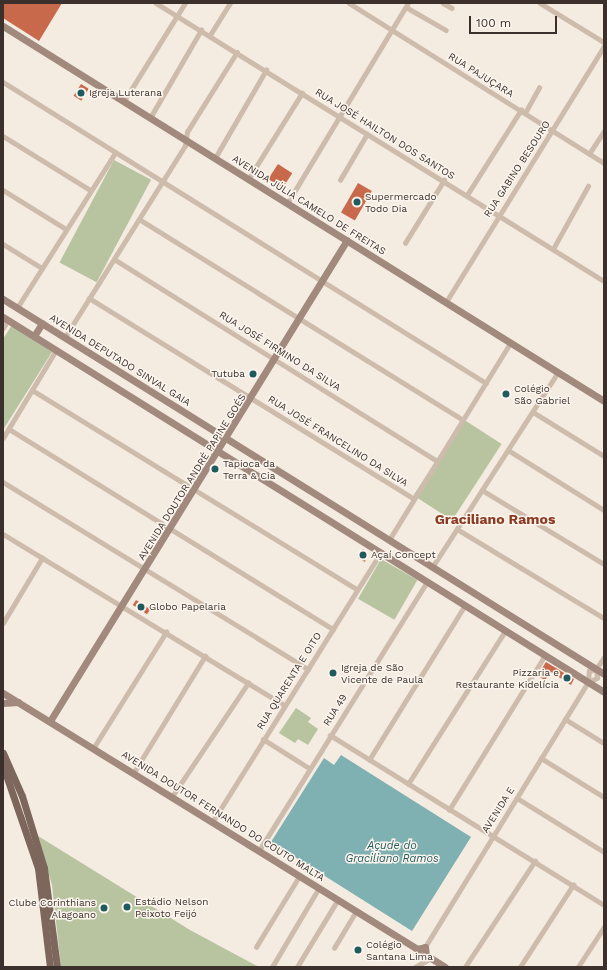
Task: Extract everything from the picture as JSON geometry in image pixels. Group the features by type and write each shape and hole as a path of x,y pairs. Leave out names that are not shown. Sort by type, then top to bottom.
{"main road":[{"path":"3,753 22,796 44,868 57,967"},
{"path":"3,766 38,868 50,967"}],"street":[{"name":"RUA JOSÉ HAILTON DOS SANTOS","path":"156,3 604,280"},
{"path":"124,101 185,3"},
{"path":"210,35 230,3"},
{"name":"RUA PAJUÇARA","path":"349,3 604,163"},
{"path":"443,3 452,8"},
{"path":"540,3 604,42"},
{"path":"288,202 407,5 446,30"},
{"name":"AVENIDA JÚLIA CAMELO DE FREITAS","path":"3,26 288,202 604,401"},
{"path":"150,118 201,30"},
{"name":"RUA GABINO BESOURO","path":"446,302 498,215 604,46"},
{"path":"65,337 162,181 186,140 187,132 236,52"},
{"path":"215,158 266,70"},
{"path":"3,82 486,383"},
{"path":"525,113 539,88"},
{"path":"249,178 302,93"},
{"path":"467,194 521,110"},
{"path":"589,154 604,131"},
{"path":"340,180 367,134"},
{"path":"3,136 90,190"},
{"path":"18,308 90,190 115,153"},
{"path":"405,243 444,180"},
{"path":"553,249 588,186"},
{"path":"3,190 66,229"},
{"path":"139,219 463,420"},
{"name":"AVENIDA DOUTOR ANDRÉ PAPINE GOÉS","path":"50,721 171,530 300,320 347,240"},
{"path":"3,244 42,268"},
{"name":"RUA JOSÉ FIRMINO DA SILVA","path":"114,259 436,460"},
{"name":"RUA JOSÉ FRANCELINO DA SILVA","path":"89,298 413,498"},
{"name":"AVENIDA DEPUTADO SINVAL GAIA","path":"3,299 604,674"},
{"path":"3,328 6,319 604,692"},
{"path":"34,336 42,324"},
{"path":"389,540 436,460 463,420 510,343"},
{"path":"3,438 56,350"},
{"path":"433,566 558,372"},
{"path":"32,390 356,589"},
{"path":"533,412 604,456"},
{"path":"9,429 332,629"},
{"path":"508,450 604,510"},
{"path":"3,482 147,568 308,668"},
{"path":"482,490 604,564"},
{"path":"458,529 604,618"},
{"path":"3,534 284,705"},
{"name":"RUA QUARENTA E OITO","path":"213,821 356,589 381,552"},
{"path":"401,565 410,553"},
{"path":"3,623 42,558"},
{"name":"RUA 49","path":"260,849 309,768 427,582"},
{"path":"369,760 465,605"},
{"path":"408,784 505,631"},
{"path":"94,747 166,632"},
{"path":"449,810 545,655"},
{"path":"134,772 204,656"},
{"name":"AVENIDA E","path":"588,682 597,678 596,669 604,657"},
{"name":"AVENIDA E","path":"425,947 588,682 589,671 596,669"},
{"path":"173,795 248,683"},
{"name":"AVENIDA DOUTOR FERNANDO DO COUTO MALTA","path":"4,692 18,702 260,849 355,913 417,949 420,957 428,957 445,967"},
{"path":"3,703 18,702"},
{"path":"565,719 604,743"},
{"path":"330,736 492,837 535,861 604,905"},
{"path":"263,739 309,768"},
{"path":"540,758 604,797"},
{"path":"517,798 604,852"},
{"path":"465,967 535,861"},
{"path":"256,947 300,875"},
{"path":"520,967 573,885"},
{"path":"272,967 318,888"},
{"path":"297,967 337,901"},
{"path":"334,948 355,913"},
{"path":"578,967 604,927"},
{"path":"415,967 428,957 425,947 417,949"}],"green space":[{"path":"114,160 151,180 97,282 60,262"},
{"path":"12,325 52,352 3,430 3,339"},
{"path":"463,419 502,444 452,520 413,495"},
{"path":"381,559 417,580 394,620 358,599"},
{"path":"296,708 311,718 308,722 318,729 308,745 298,739 295,743 279,733"},
{"name":"Clube Corinthians Alagoano","path":"38,836 190,930 259,967 61,967 52,885"}],"water":[{"name":"Açude do Graciliano Ramos","path":"341,755 471,837 412,931 271,842 324,758 334,765"}],"building":[{"path":"3,3 62,3 39,41 3,18"},
{"name":"Igreja Luterana","path":"81,84 89,89 81,101 74,96"},
{"path":"278,164 292,173 282,188 268,179"},
{"name":"Supermercado Todo Dia","path":"358,183 372,191 355,220 341,212"},
{"name":"Açaí Concept","path":"363,549 367,553 365,562 358,558"},
{"name":"Globo Papelaria","path":"136,600 150,609 147,614 133,605"},
{"path":"546,662 574,679 571,685 551,672 545,680 537,676"}],"place":[{"name":"Igreja Luterana","path":"81,93"},
{"name":"Supermercado Todo Dia","path":"357,202"},
{"name":"Tutuba","path":"253,374"},
{"name":"Colégio São Gabriel","path":"506,394"},
{"name":"Tapioca da Terra & Cia","path":"215,469"},
{"name":"Açaí Concept","path":"363,555"},
{"name":"Globo Papelaria","path":"141,607"},
{"name":"Igreja de São Vicente de Paula","path":"333,673"},
{"name":"Pizzaria e Restaurante Kidelícia","path":"567,678"},
{"name":"Estádio Nelson Peixoto Feijó","path":"127,907"},
{"name":"Clube Corinthians Alagoano","path":"104,908"},
{"name":"Colégio Santana Lima","path":"358,950"}],"district":[{"name":"Graciliano Ramos","path":"495,519"}]}
